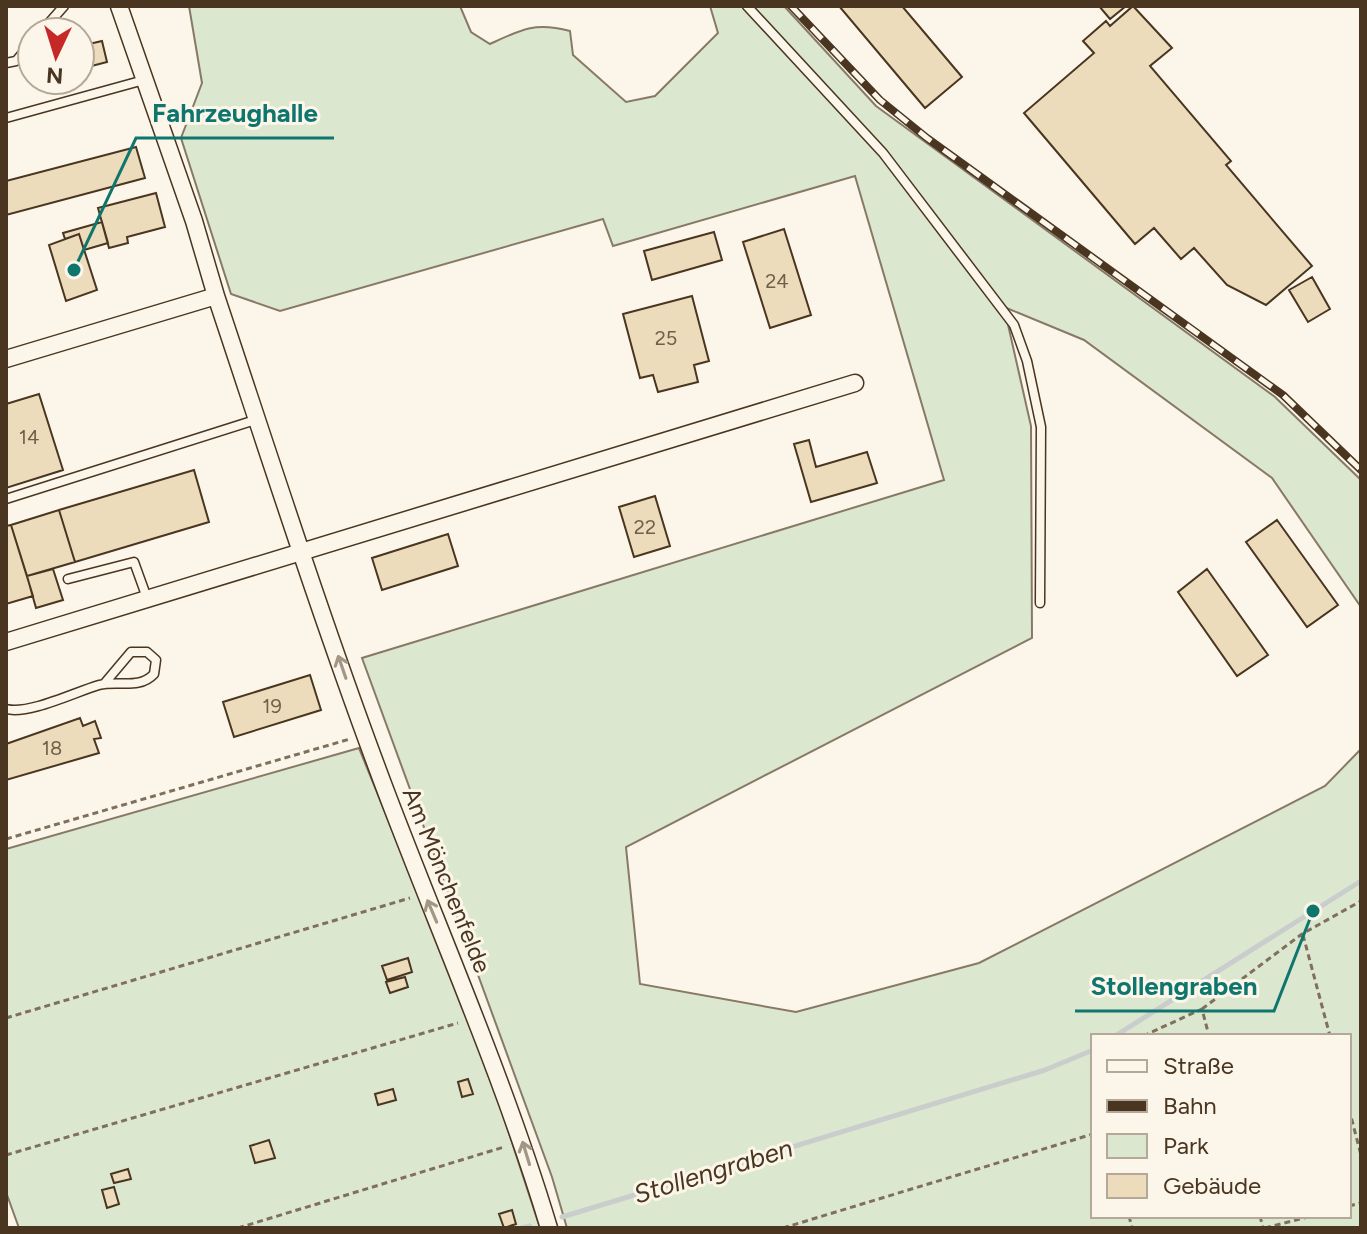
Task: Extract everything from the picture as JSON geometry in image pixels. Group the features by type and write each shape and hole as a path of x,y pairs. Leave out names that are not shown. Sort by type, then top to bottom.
{"street":[{"name":"Am Mönchenfelde","path":"119,6 194,221 255,420 300,550 425,894 477,1018 523,1141 549,1228"},
{"path":"6,359 216,296"},
{"path":"6,642 855,383"}],"lane":[{"path":"747,6 883,153 1014,325 1027,361 1041,427 1040,603"},
{"path":"6,118 144,80"},
{"path":"6,499 255,420"},
{"path":"68,579 134,562 147,598"},
{"path":"6,709 21,710 104,684 148,680 155,670 156,660 147,652 131,652 104,684"}],"path":[{"path":"6,839 365,734"},
{"path":"6,1018 425,894"},
{"path":"1147,1034 1202,1009 1302,934 1361,901"},
{"path":"1302,934 1329,1034"},
{"path":"1202,1009 1208,1034"},
{"path":"6,1155 477,1018"},
{"path":"1351,1117 1361,1155"},
{"path":"783,1228 1091,1135"},
{"path":"238,1228 523,1141"},
{"path":"1264,1228 1304,1218"}],"green space":[{"path":"189,6 460,6 471,32 490,44 529,28 570,31 573,55 626,102 655,96 718,33 710,6 784,6 876,106 1275,397 1361,480 1361,607 1272,478 1084,340 1004,307 1031,426 1032,638 626,847 640,984 796,1012 979,963 1325,786 1361,749 1361,1228 567,1228 552,1177 362,658 944,480 855,176 613,246 603,219 280,311 231,294 181,138 202,83"},
{"path":"359,748 484,1057 540,1228 19,1228 6,1192 6,849"}],"building":[{"path":"839,6 902,6 962,77 925,108"},
{"path":"1099,6 1126,6 1110,19"},
{"path":"1133,6 1172,48 1150,66 1231,161 1226,165 1312,266 1266,305 1227,285 1194,248 1181,259 1154,228 1135,244 1024,113 1094,53 1083,41 1106,21 1110,26"},
{"path":"102,41 107,62 96,65 96,42"},
{"path":"136,147 145,178 6,215 6,181"},
{"path":"156,193 165,227 127,237 128,243 109,248 98,208"},
{"path":"102,222 108,243 84,250 79,234 65,239 63,233"},
{"path":"784,229 811,315 770,328 743,242"},
{"path":"714,232 722,260 652,280 644,251"},
{"path":"79,234 97,290 66,301 49,245"},
{"path":"1312,277 1330,309 1308,322 1289,290"},
{"path":"692,296 709,361 694,365 698,382 658,392 653,375 640,378 623,314"},
{"path":"39,394 63,470 6,488 6,404"},
{"path":"809,440 816,467 867,452 877,483 811,502 794,444"},
{"path":"194,470 209,522 75,562 59,510"},
{"path":"655,496 670,546 634,557 619,507"},
{"path":"59,510 75,562 27,576 11,525"},
{"path":"1277,520 1338,605 1307,627 1246,542"},
{"path":"11,525 33,596 6,604 6,526"},
{"path":"448,534 458,566 382,590 372,558"},
{"path":"53,569 63,600 36,608 27,576"},
{"path":"1207,569 1268,655 1237,676 1178,592"},
{"path":"310,675 321,710 234,737 223,702"},
{"path":"80,718 83,726 95,721 101,738 94,739 99,753 6,780 6,744"},
{"path":"408,958 412,972 387,980 382,966"},
{"path":"405,977 408,987 390,993 386,982"},
{"path":"468,1079 473,1094 462,1097 458,1082"},
{"path":"393,1089 396,1100 378,1105 375,1094"},
{"path":"269,1140 275,1158 255,1163 250,1146"},
{"path":"128,1169 131,1179 114,1183 111,1174"},
{"path":"114,1187 119,1204 107,1208 102,1190"},
{"path":"512,1210 516,1224 504,1228 499,1214"}],"waterway":[{"name":"Stollengraben","path":"1118,1034 1361,881"},
{"name":"Stollengraben","path":"562,1217 1045,1070 1091,1051"},
{"name":"Stollengraben","path":"522,1228 530,1226"}],"railway":[{"path":"791,6 880,100 927,138 1283,395 1361,470"}],"place":[{"name":"Fahrzeughalle","path":"74,270"},
{"name":"Stollengraben","path":"1313,911"}]}
